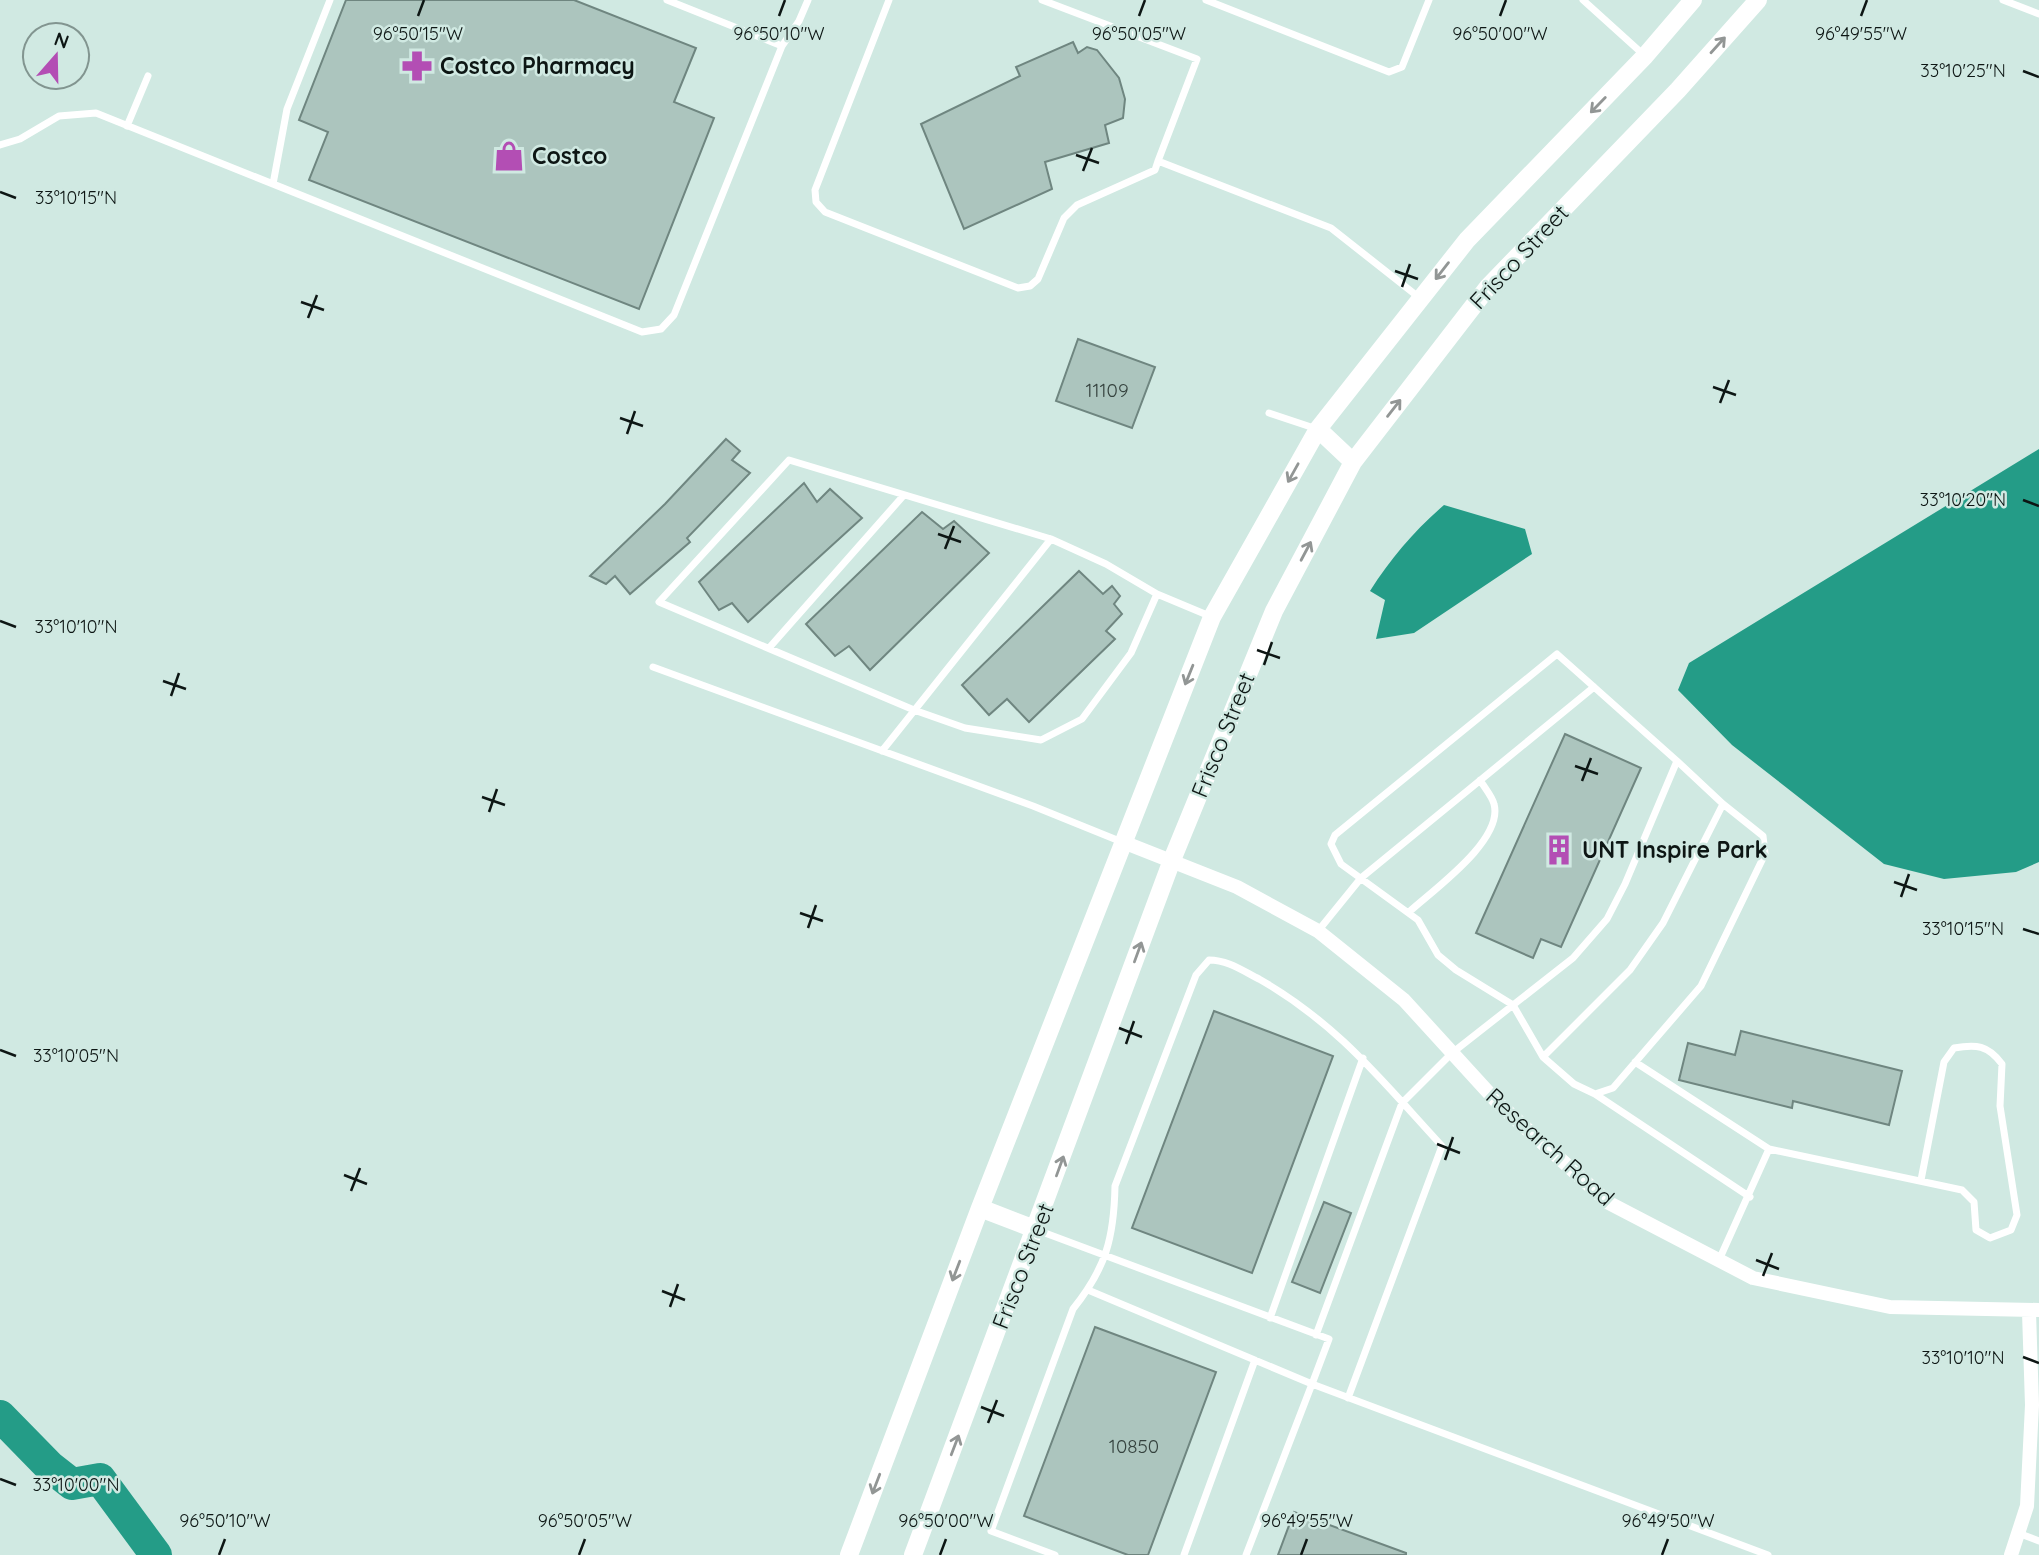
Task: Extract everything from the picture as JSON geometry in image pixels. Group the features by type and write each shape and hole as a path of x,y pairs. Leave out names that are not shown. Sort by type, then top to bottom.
{"street":[{"name":"Frisco Street","path":"849,1555 980,1208 1212,617 1318,429 1467,240 1645,56 1693,0"},
{"name":"Frisco Street","path":"913,1555 1037,1230 1172,860 1274,611 1353,462 1488,287 1678,90 1758,0"},
{"path":"1318,429 1353,462"},
{"name":"Research Road","path":"1123,842 1237,887 1318,930 1404,1000 1499,1103 1609,1203 1719,1260 1754,1278 1890,1307 2034,1311"},
{"path":"980,1208 1037,1230"},
{"path":"2011,1555 2027,1506 2034,1311"}],"lane":[{"path":"273,184 287,109 330,0"},
{"path":"667,0 782,46"},
{"path":"0,145 20,139 59,116 96,113 642,332 661,329 674,315 782,46 799,21 808,0"},
{"path":"889,0 815,190 816,202 825,212 1018,288 1030,286 1038,279 1064,218 1077,205 1155,170 1197,60 1042,0"},
{"path":"1206,0 1390,72 1402,67 1429,0"},
{"path":"1583,0 1645,56"},
{"path":"2003,0 2039,14"},
{"path":"127,126 148,76"},
{"path":"1158,161 1331,228 1421,299"},
{"path":"1269,413 1318,429"},
{"path":"1157,594 1131,653 1082,719 1041,740 965,728 914,710 659,602 789,460 1051,539 1106,564 1157,594 1212,617"},
{"path":"769,648 904,495"},
{"path":"882,751 1051,539"},
{"path":"1595,1094 1613,1088 1701,986 1765,854 1763,835 1723,804 1557,654 1343,826 1331,844 1335,857 1418,920 1431,947 1456,970 1513,1005 1543,1057 1574,1084 1595,1094 1750,1197"},
{"path":"653,667 1123,842"},
{"path":"1318,930 1361,878 1594,687"},
{"path":"1317,1335 1402,1103 1452,1053 1573,958 1607,919 1677,761"},
{"path":"1409,912 1480,848 1491,829 1494,803 1480,780"},
{"path":"1543,1057 1636,961 1663,923 1723,804"},
{"path":"1055,1555 991,1531 1073,1309 1088,1290 1106,1256 1115,1223 1115,1186 1196,975 1202,965 1217,960 1234,965 1287,996 1335,1031 1363,1058 1442,1146 1348,1398"},
{"path":"1635,1062 1769,1149 1962,1190 1974,1202 1976,1230 1990,1238 2011,1230 2017,1214 2000,1106 2002,1064 1993,1052 1975,1044 1954,1048 1944,1062 1921,1180"},
{"path":"1270,1318 1363,1058"},
{"path":"1719,1260 1750,1197 1769,1149"},
{"path":"1037,1230 1329,1339 1245,1555"},
{"path":"1088,1290 1312,1384 1768,1555"},
{"path":"1184,1555 1255,1360"},
{"path":"2018,1533 2039,1541"},
{"path":"1740,1555 1743,1546"}],"shaded area":[{"path":"2039,449 2039,862 2016,872 1944,879 1884,864 1732,745 1678,690 1689,663"},
{"path":"1444,505 1525,529 1532,554 1414,633 1376,639 1385,600 1370,591 1404,545"}],"building":[{"name":"Costco","path":"346,0 574,0 696,48 674,102 714,118 639,309 309,180 328,132 299,120"},
{"path":"1073,42 1078,53 1087,47 1097,50 1119,78 1125,99 1123,118 1105,125 1109,143 1045,162 1052,189 964,229 921,124 1020,76 1016,67"},
{"path":"1078,339 1155,367 1132,428 1056,401"},
{"path":"726,439 740,451 732,460 750,473 687,538 690,542 630,594 615,576 606,584 590,576 665,504"},
{"path":"804,483 817,502 830,489 862,518 748,622 732,603 719,610 699,582"},
{"path":"922,512 943,529 954,521 989,553 870,670 849,646 835,656 806,624"},
{"path":"1079,571 1103,594 1112,586 1120,596 1114,604 1122,614 1106,631 1115,639 1029,722 1007,699 989,715 962,685"},
{"name":"UNT Inspire Park","path":"1565,734 1641,768 1561,947 1541,939 1533,958 1476,933"},
{"path":"1214,1011 1333,1056 1252,1273 1132,1228"},
{"path":"1741,1031 1902,1071 1889,1125 1793,1101 1792,1108 1679,1080 1688,1043 1735,1055"},
{"path":"1324,1202 1351,1213 1320,1293 1292,1282"},
{"path":"1095,1327 1216,1372 1148,1555 1128,1555 1024,1516"},
{"path":"1294,1512 1406,1553 1406,1555 1278,1555"}],"waterway":[{"path":"0,1416 49,1466 72,1484 100,1479 156,1555"}],"place":[{"name":"Costco Pharmacy","path":"417,66"},
{"name":"Costco","path":"509,156"},
{"name":"UNT Inspire Park","path":"1559,850"}]}
